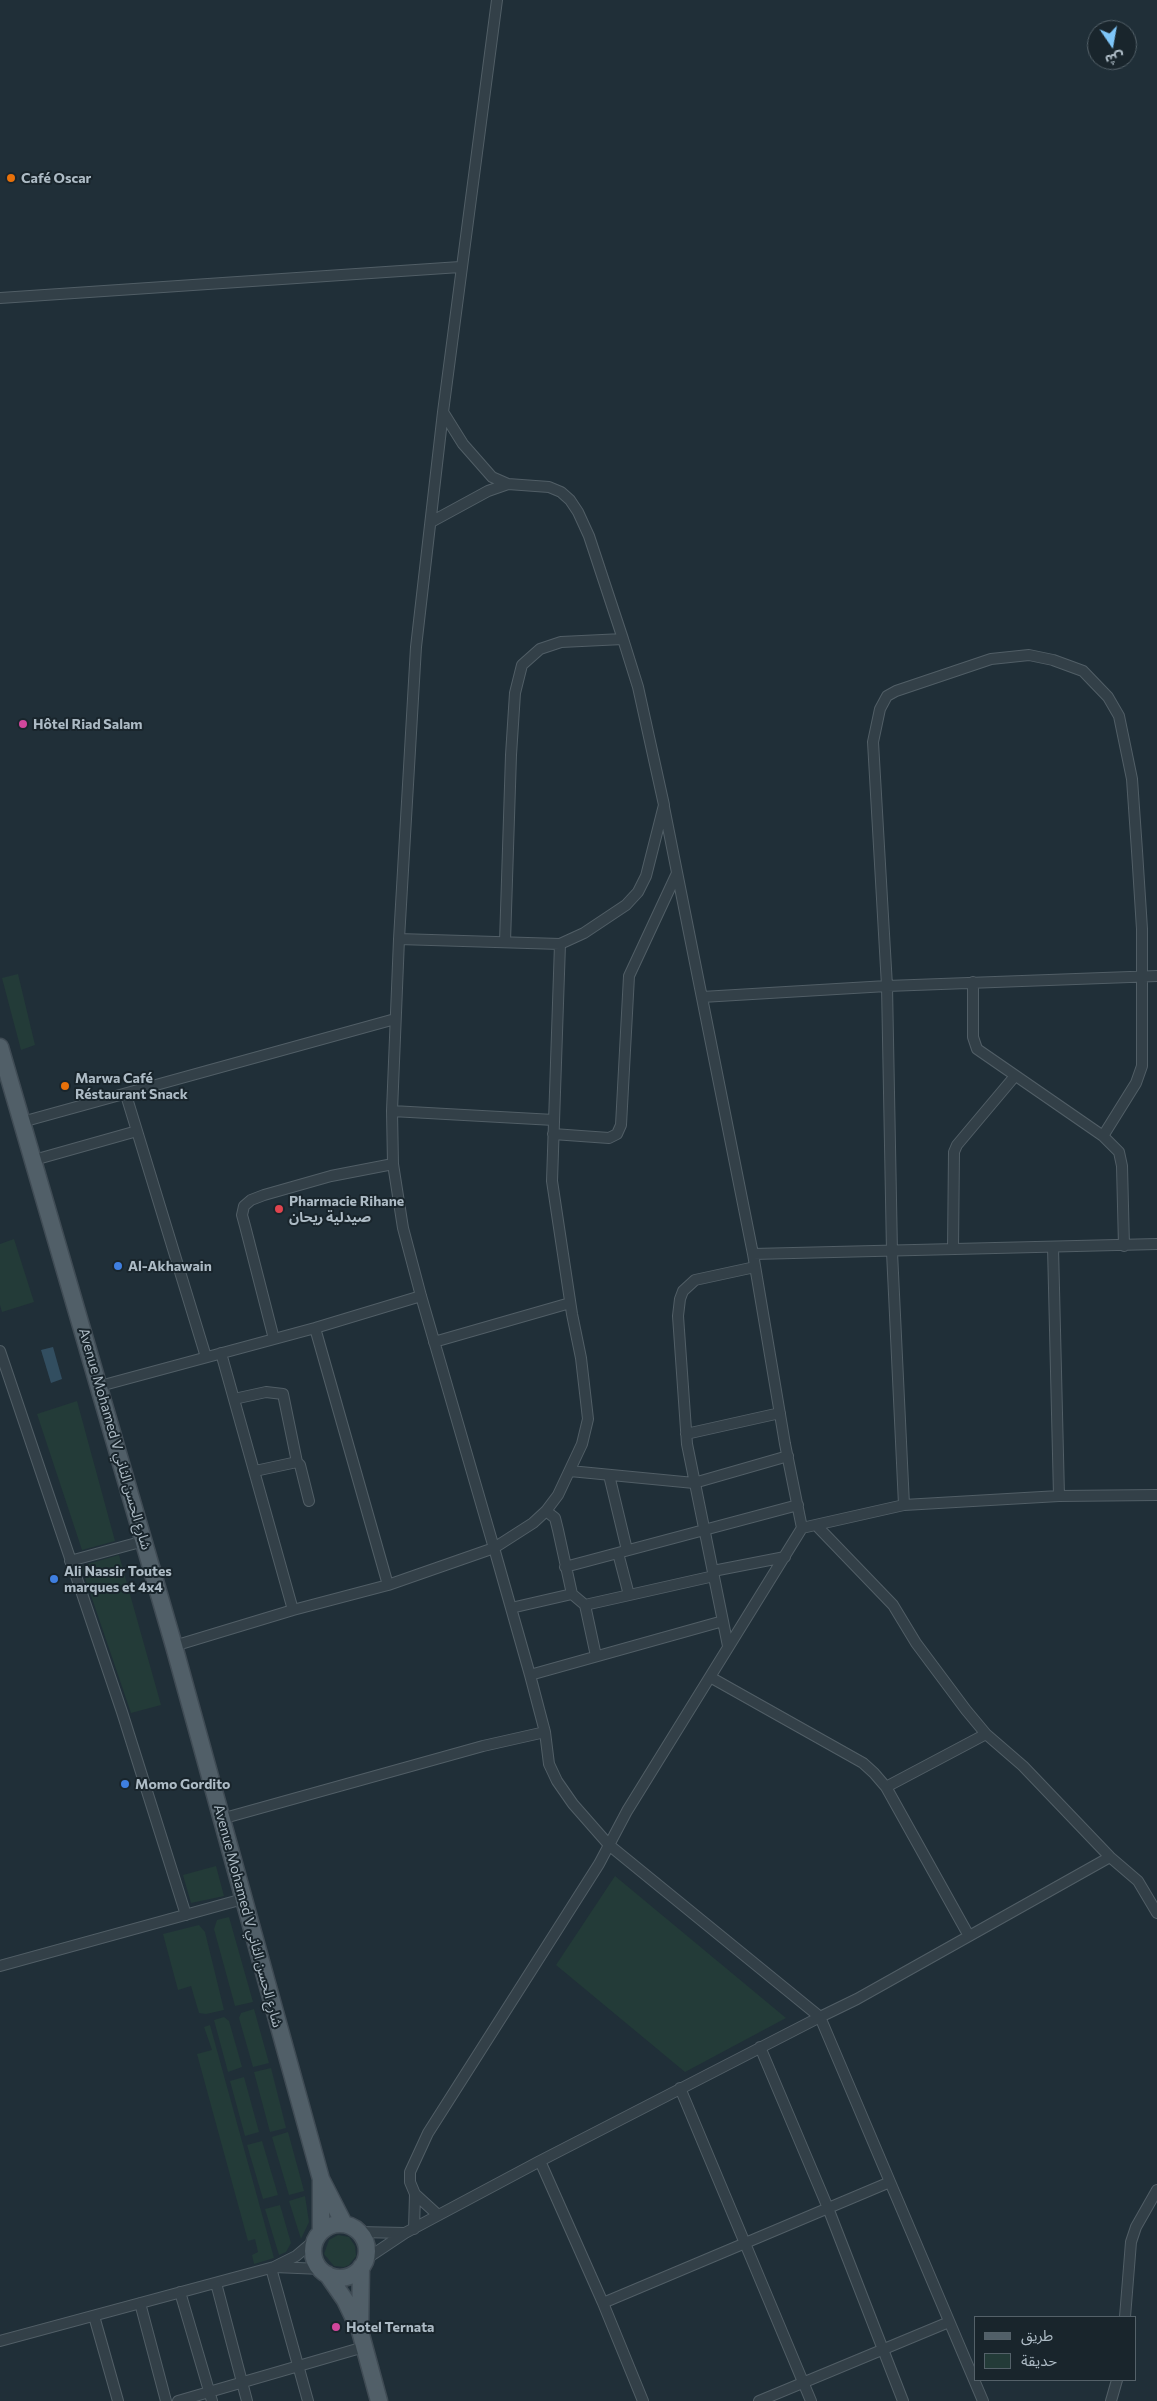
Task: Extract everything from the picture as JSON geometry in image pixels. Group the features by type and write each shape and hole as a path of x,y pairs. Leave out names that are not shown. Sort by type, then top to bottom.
{"main road":[{"name":"Avenue Mohamed V شارع الحسن الثاني","path":"0,1047 174,1646 321,2179 344,2224"},
{"name":"Avenue Mohamed V شارع الحسن الثاني","path":"318,2236 321,2179"},
{"path":"360,2331 363,2263 366,2244 359,2232 344,2224 328,2227 318,2236 314,2256 345,2300 360,2331 379,2401"},
{"path":"324,2272 346,2277 363,2263"}],"street":[{"path":"498,0 460,267 416,647 399,939 392,1110 393,1164 404,1228 421,1296 530,1675 544,1732 549,1764 557,1781 572,1804 609,1844 820,2017 974,2380"},
{"path":"0,298 460,267"},
{"path":"438,2215 415,2194 410,2182 410,2172 428,2133 550,1943 728,1646 802,1528 753,1254 664,805 638,687 589,536 570,500 561,492 549,487 508,484 492,477 479,463 443,412"},
{"path":"431,522 488,491 508,484"},
{"path":"505,942 511,754 515,693 522,665 540,649 561,642 622,639"},
{"path":"904,1505 892,1252 887,986 874,751 875,728 880,709 887,696 896,691 991,659 1029,655 1053,660 1083,671 1108,697 1120,716 1132,778 1142,929 1142,1066 1136,1083 1103,1136"},
{"path":"399,939 560,944 584,933 626,906 638,892 646,876 664,805"},
{"path":"554,1134 609,1138 617,1134 621,1125 630,976 677,873"},
{"path":"174,1646 293,1610 388,1585 494,1548 515,1537 546,1510 570,1472 582,1444 588,1419 581,1358 570,1303 554,1200 554,1120 560,944"},
{"path":"702,997 973,982 1157,976"},
{"path":"973,982 974,1044 977,1049 1103,1136 1119,1152 1122,1160 1124,1246"},
{"path":"22,1122 126,1095 395,1019"},
{"path":"953,1249 954,1152 957,1145 1015,1076"},
{"path":"126,1095 206,1357"},
{"path":"392,1110 554,1120"},
{"path":"34,1160 137,1131"},
{"path":"274,1340 242,1215 244,1206 251,1200 273,1192 331,1176 393,1164"},
{"path":"753,1254 1157,1244"},
{"path":"1053,1247 1059,1496"},
{"path":"728,1646 694,1483 686,1434 678,1316 680,1299 689,1285 695,1280 755,1267"},
{"path":"100,1386 274,1340 421,1296"},
{"path":"434,1342 570,1303"},
{"path":"316,1328 388,1585"},
{"path":"0,1351 122,1712 186,1915"},
{"path":"221,1353 293,1610"},
{"path":"234,1399 266,1392 283,1394 297,1462 300,1465 309,1501"},
{"path":"686,1434 780,1413"},
{"path":"570,1472 694,1483 788,1456"},
{"path":"255,1472 297,1462"},
{"path":"609,1475 629,1595"},
{"path":"802,1528 904,1505 1059,1496 1157,1495"},
{"path":"565,1567 798,1505"},
{"path":"546,1510 555,1518 572,1594 586,1606 596,1656"},
{"path":"816,1525 893,1605 916,1643 986,1734 1023,1766 1110,1857 1138,1881 1157,1913"},
{"path":"70,1561 144,1541"},
{"path":"586,1606 713,1573 785,1557"},
{"path":"511,1608 572,1594"},
{"path":"530,1675 723,1621"},
{"path":"710,1677 863,1763 886,1787 969,1936"},
{"path":"221,1818 482,1746 544,1732"},
{"path":"886,1787 986,1734"},
{"path":"363,2263 410,2231 438,2215 680,2088 857,1999 1110,1857"},
{"path":"0,1966 243,1899"},
{"path":"760,2047 828,2208 903,2401"},
{"path":"680,2088 811,2401"},
{"path":"540,2161 603,2303 643,2401"},
{"path":"603,2303 890,2182"},
{"path":"1125,2316 1131,2242 1136,2227 1157,2190"},
{"path":"410,2231 415,2194"},
{"path":"359,2232 410,2231"},
{"path":"0,2341 273,2267 296,2256 318,2236"},
{"path":"273,2267 324,2272"},
{"path":"273,2267 308,2401"},
{"path":"216,2283 247,2401"},
{"path":"180,2292 211,2396"},
{"path":"140,2303 166,2401"},
{"path":"94,2316 118,2401"},
{"path":"759,2401 803,2381 949,2322"},
{"path":"178,2401 211,2396 242,2382 364,2347"},
{"path":"974,2381 983,2401"},
{"path":"1111,2401 1117,2381"}],"green space":[{"path":"18,974 35,1045 21,1050 2,978"},
{"path":"14,1239 34,1302 2,1312 0,1305 0,1244"},
{"path":"77,1401 115,1541 82,1550 37,1414"},
{"path":"119,1555 161,1705 131,1713 81,1566"},
{"path":"216,1866 224,1896 191,1903 183,1875"},
{"path":"615,1876 786,2018 685,2072 556,1965"},
{"path":"229,1917 253,2002 235,2006 214,1929 217,1920"},
{"path":"199,1925 205,1932 224,2010 206,2014 199,2013 191,1986 178,1990 163,1934"},
{"path":"254,2009 269,2063 253,2067 239,2018 241,2013"},
{"path":"224,2017 229,2021 242,2067 228,2072 214,2020"},
{"path":"210,2025 274,2258 254,2264 252,2255 258,2252 255,2239 248,2241 197,2054 212,2050 204,2027"},
{"path":"271,2068 286,2128 270,2132 254,2072"},
{"path":"244,2077 259,2132 245,2136 230,2081"},
{"path":"288,2132 304,2191 289,2195 272,2137"},
{"path":"262,2141 278,2195 263,2199 247,2145"},
{"path":"305,2196 309,2222 301,2239 289,2201"},
{"path":"280,2205 291,2243 286,2252 279,2255 265,2209"},
{"path":"338,2235 349,2237 355,2246 356,2256 349,2265 344,2267 334,2266 324,2254 329,2240"}],"water":[{"path":"53,1347 62,1379 51,1383 41,1350"}],"place":[{"name":"Café Oscar","path":"11,178"},
{"name":"Hôtel Riad Salam","path":"23,724"},
{"name":"Marwa Café Réstaurant Snack","path":"65,1086"},
{"name":"Pharmacie Rihane صيدلية ريحان","path":"279,1209"},
{"name":"Al-Akhawain","path":"118,1266"},
{"name":"Ali Nassir Toutes marques et 4x4","path":"54,1579"},
{"name":"Momo Gordito","path":"125,1784"},
{"name":"Hotel Ternata","path":"336,2327"}]}
